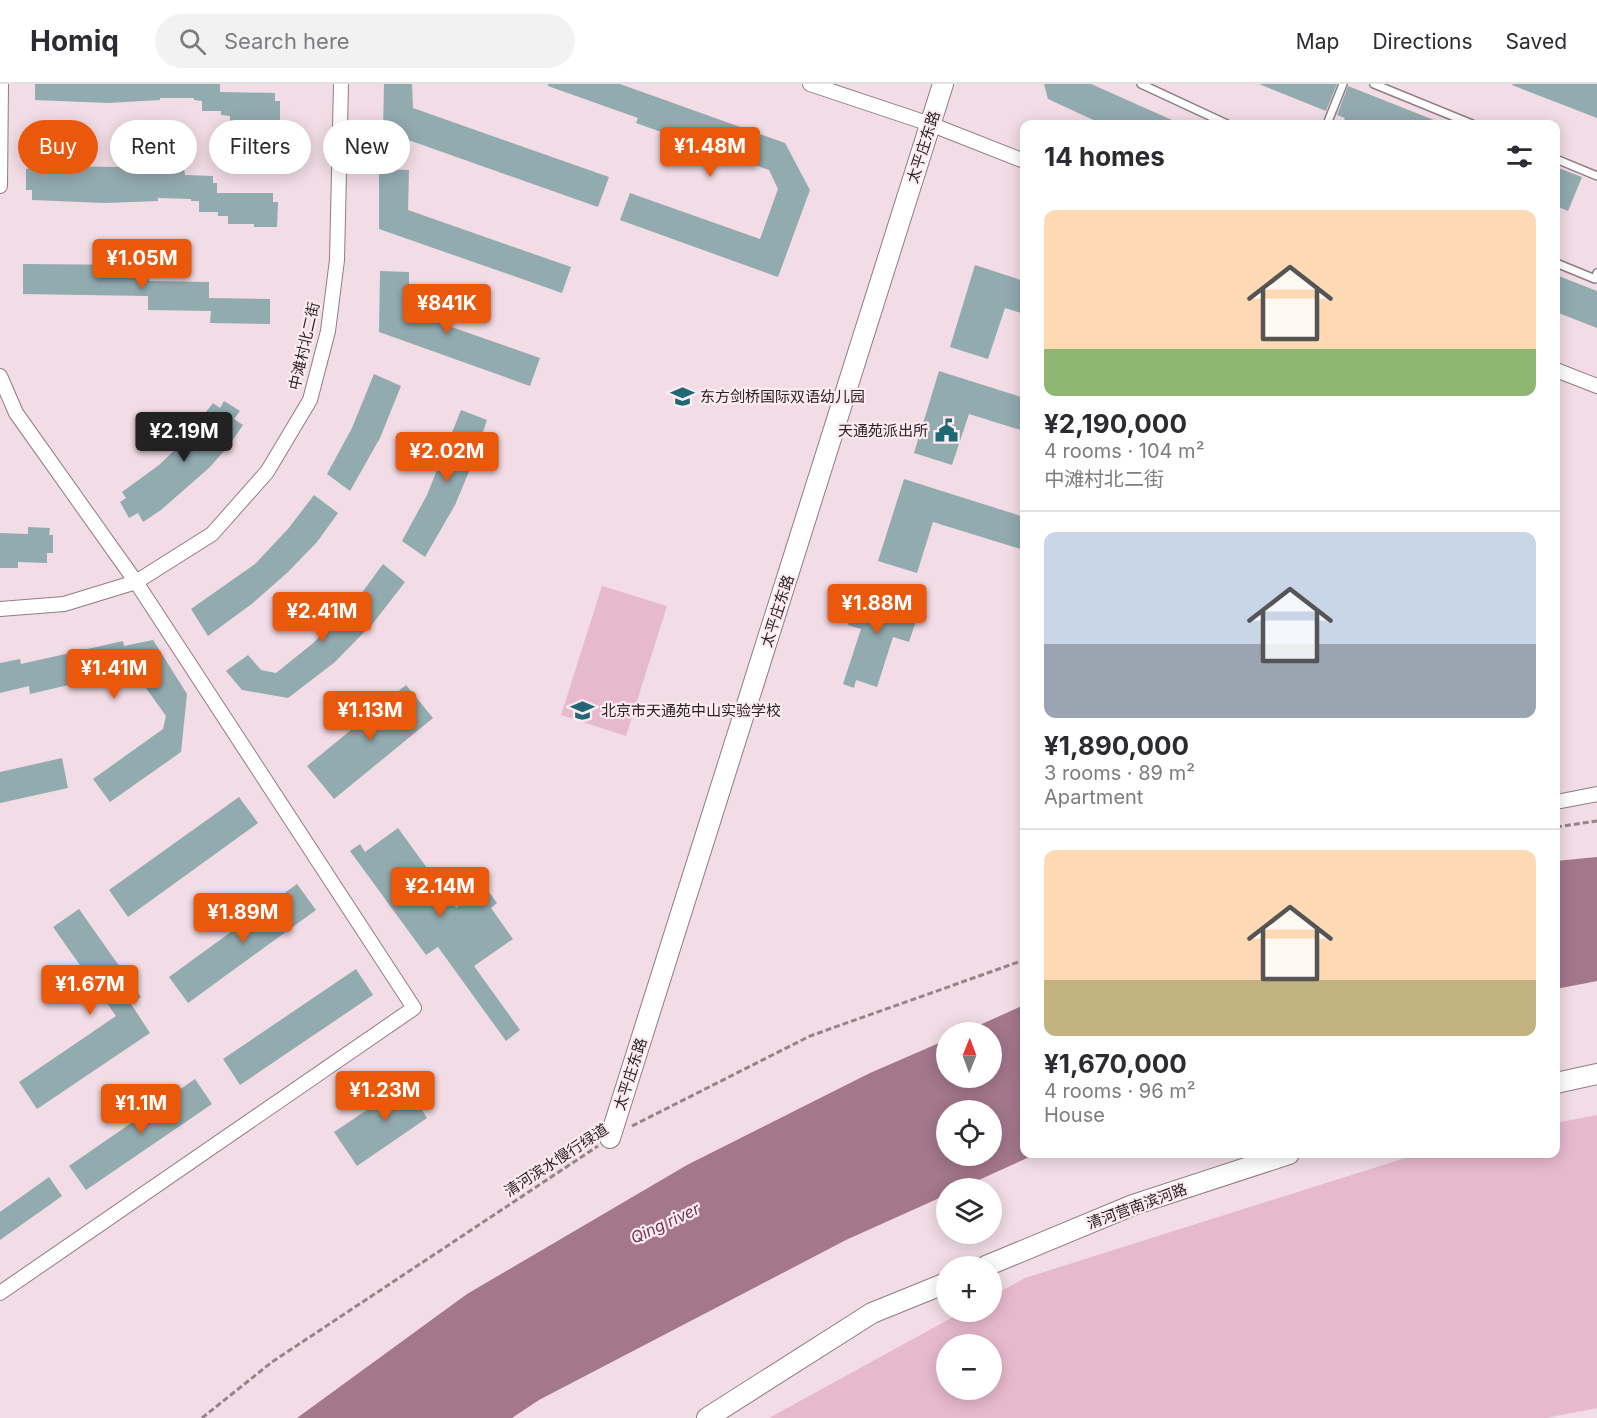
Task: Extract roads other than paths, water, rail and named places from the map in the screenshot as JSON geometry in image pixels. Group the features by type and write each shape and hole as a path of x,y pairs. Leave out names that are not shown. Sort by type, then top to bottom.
{"street":[{"path":"0,186 2,84"},
{"name":"中滩村北二街","path":"0,609 64,604 136,582 212,534 267,472 310,400 328,331 337,260 340,84"},
{"path":"810,84 930,124 1020,159"},
{"name":"太平庄东路","path":"610,1137 943,84"},
{"path":"1560,372 1597,386"},
{"path":"0,375 16,413 136,582 414,1008 0,1293"},
{"path":"1560,801 1597,794"},
{"path":"1560,1082 1597,1074"},
{"name":"清河营南滨河路","path":"1002,1259 1133,1205 1277,1158"},
{"path":"707,1418 872,1313 936,1286"}],"lane":[{"path":"1141,84 1218,120"},
{"path":"1329,120 1343,84"},
{"path":"1374,84 1462,120"},
{"path":"1560,161 1597,176"},
{"path":"1560,265 1595,279 1597,273"}],"water":[{"path":"1597,857 1597,981 1560,988 1560,861"},
{"name":"Qing river","path":"1020,1007 1020,1158 1027,1158 983,1178 936,1178 936,1200 846,1240 539,1400 512,1418 297,1418 467,1294 687,1165 870,1073 936,1044 936,1088 1002,1088 1002,1022 986,1022"}],"place":[{"name":"东方剑桥国际双语幼儿园","path":"682,396"},
{"name":"天通苑派出所","path":"946,430"},
{"name":"北京市天通苑中山实验学校","path":"583,710"}]}
